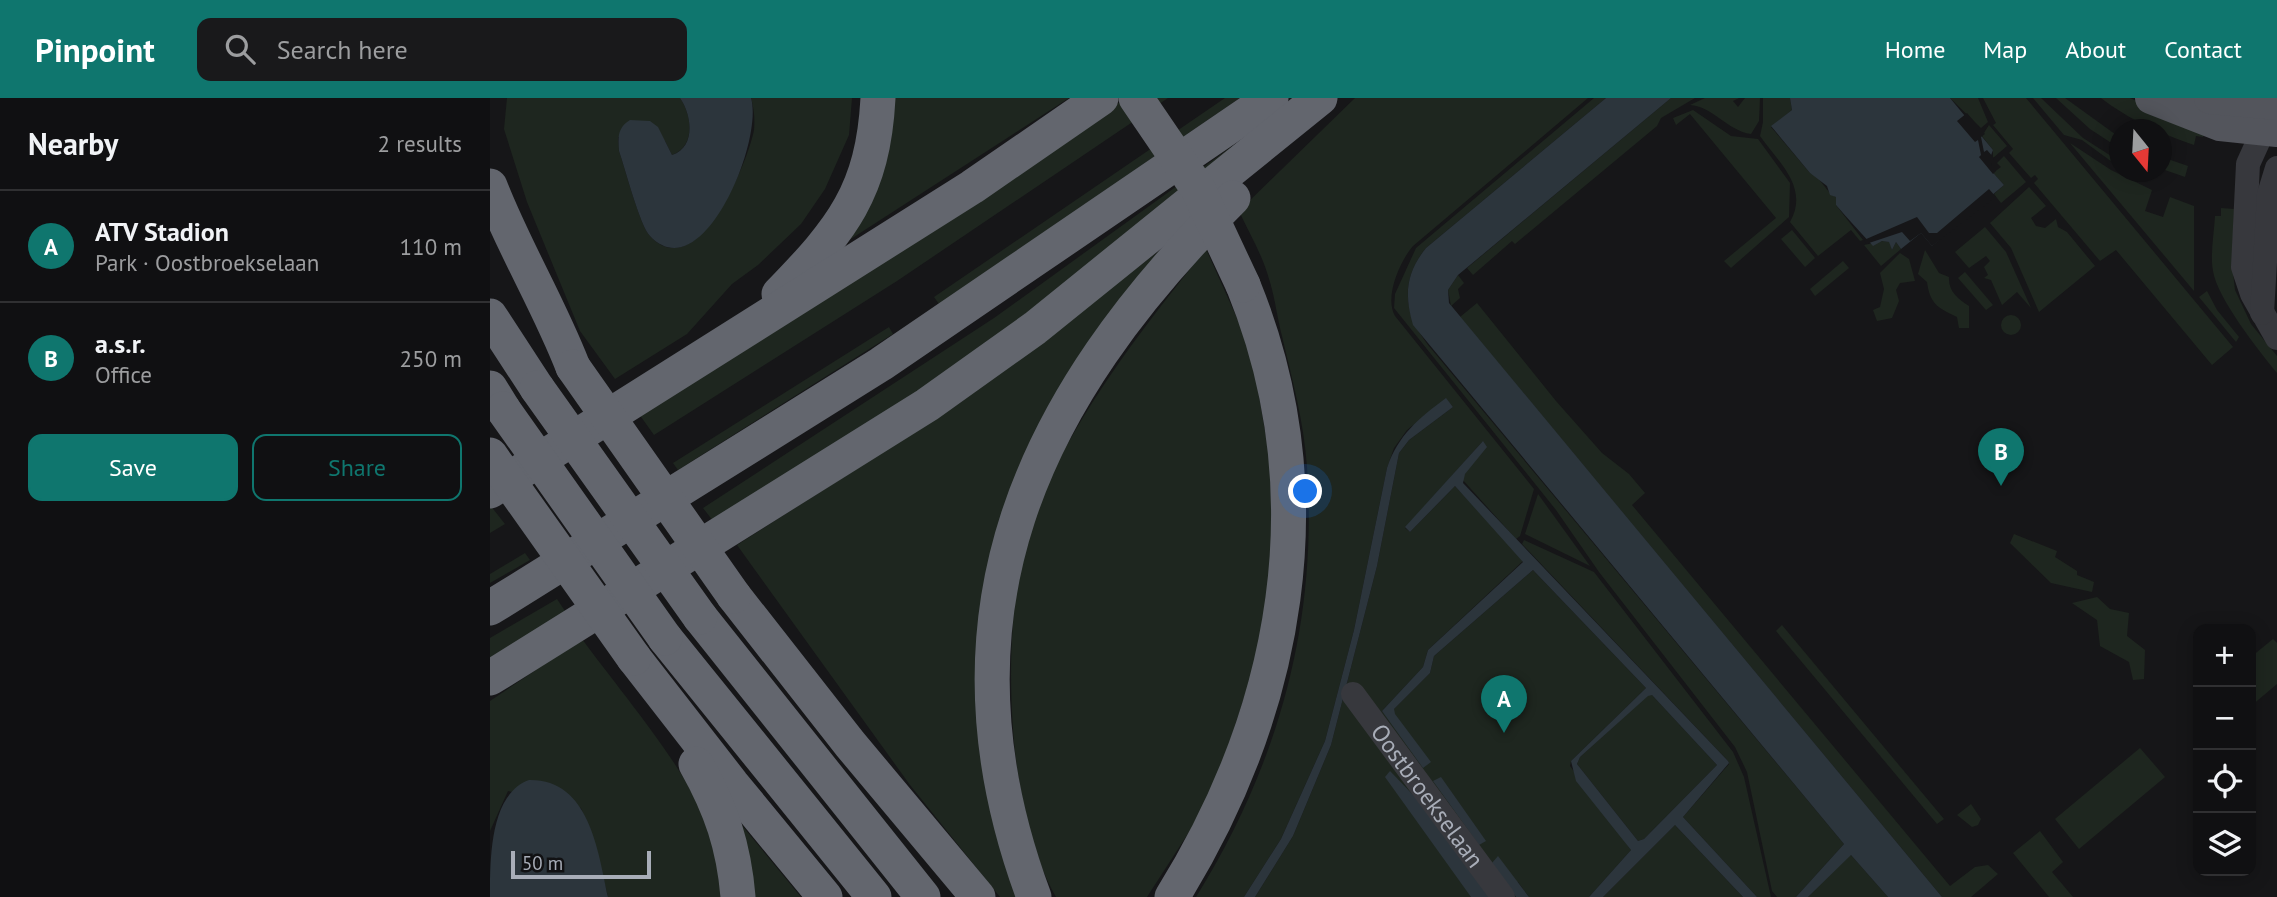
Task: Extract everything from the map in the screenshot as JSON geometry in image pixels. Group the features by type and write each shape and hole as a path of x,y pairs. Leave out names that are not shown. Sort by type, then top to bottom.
{"highway":[{"path":"738,337 821,251 845,220 864,183 873,150 878,98"},
{"path":"490,491 972,187 1101,98"},
{"path":"1136,98 1199,188 1244,285 1267,351 1283,438 1288,504 1283,603 1274,659 1241,768 1200,853 1172,897"},
{"path":"490,608 881,364 1271,98"},
{"path":"490,678 760,512 938,397 1046,320 1320,98"},
{"path":"1034,897 1005,809 994,744 990,696 997,598 1019,508 1039,463 1088,372 1151,286 1188,243 1334,98"},
{"path":"490,186 508,231 555,321 573,367"},
{"path":"490,243 573,367 734,596 850,744 978,897"},
{"path":"490,316 537,388 700,617 923,897"},
{"path":"497,399 665,638 874,897"},
{"path":"490,455 634,658 825,897"},
{"path":"662,692 674,727 713,794 724,821 734,856 738,897"}],"main road":[{"path":"2151,98 2198,119 2273,122"},
{"path":"2210,98 2273,122"}],"street":[{"path":"2273,122 2248,164 2243,217 2243,267 2252,294 2277,338"},
{"path":"2262,313 2269,194 2277,168"},
{"name":"Oostbroekselaan","path":"1353,694 1503,897"}],"shaded area":[{"path":"507,98 680,98 687,113 690,130 680,151 672,155 665,141 618,137 619,151 646,230 650,236 668,247 685,245 702,233 731,191 754,130 751,98 852,98 849,135 825,189 801,224 758,265 732,284 687,334 615,379 580,331 527,202 504,129"},
{"path":"680,98 751,98 753,119 748,145 725,204 708,228 690,244 670,248 650,236 646,230 619,151 619,138 623,126 630,120 650,121 658,127 672,155 680,151 688,138 689,121"},
{"path":"887,98 1069,98 840,246"},
{"path":"1126,98 1168,98 897,281 654,435 639,414 903,248"},
{"path":"1225,98 1240,98 939,304 934,297"},
{"path":"1355,98 1588,98 1413,246 1395,280 1391,299 1395,316 1534,489 1520,536 1516,539 1462,479 1483,441 1405,528 1410,532 1455,486 1524,560 1428,650 1423,667 1382,711 1430,762 1394,714 1394,709 1430,673 1434,656 1533,570 1646,688 1571,761 1570,766 1631,850 1589,897 1529,897 1518,882 1511,889 1516,897 1255,897 1293,836 1331,745 1377,566 1399,453 1409,440 1453,407 1446,399 1407,430 1394,448 1387,468 1354,630 1325,741 1281,839 1244,897 1196,897 1225,847 1270,744 1298,637 1306,581 1309,525 1307,467 1300,417 1271,286 1260,253 1239,211"},
{"path":"1594,98 1606,98 1426,248 1412,272 1409,284 1408,296 1413,321 1428,345 1844,844 1796,897 1777,897 1772,891 1747,772 1735,747 1599,572 1556,510 1394,308 1395,294 1416,248"},
{"path":"1606,98 1671,98 1458,275 1448,290 1449,303 1942,897 1888,897 1851,855 1808,897 1796,897 1844,844 1413,325 1408,303 1409,284 1414,266 1426,248"},
{"path":"1671,98 1695,98 1661,118 1657,126 1515,244 1512,241 1473,275 1467,268"},
{"path":"1705,98 1739,98 1733,101 1738,107 1745,98 1760,98 1759,121 1751,134 1735,128 1698,106 1690,105"},
{"path":"1763,98 1790,98 1792,110 1771,127 1810,173 1836,197 1836,205 1863,240 1860,241 1851,230 1818,256 1790,222 1795,209 1794,186 1760,136"},
{"path":"1790,98 1950,98 1993,150 1987,166 2004,185 1932,246 1921,233 1901,249 1896,242 1892,250 1889,242 1882,241 1873,246 1836,205 1836,197 1830,195 1827,186 1810,173 1771,126 1792,110"},
{"path":"1950,98 1978,98 1988,122 1981,128"},
{"path":"1983,98 2026,98 2233,347 2212,365 2116,250 2100,261 2034,183 2038,179 2035,175 2031,178 2009,153 2013,149 1993,125 1996,123"},
{"path":"2033,98 2041,98 2083,138 2109,155 2109,160 2082,140 2064,135"},
{"path":"2056,98 2065,98 2109,130 2109,141 2090,129"},
{"path":"2101,98 2130,98 2205,131 2203,137 2196,136 2194,145 2172,136 2172,119 2133,119"},
{"path":"1292,103 1111,261 720,530 703,508 994,318"},
{"path":"1693,110 1731,136 1758,139 1790,183 1789,217 1731,268 1724,261 1776,218 1690,114 1676,125 1673,118"},
{"path":"1989,125 2007,146 1993,158 1993,150 1982,136"},
{"path":"2070,143 2109,169 2109,182 2136,182 2152,190 2145,211 2163,217 2170,197 2194,206 2194,291"},
{"path":"2004,156 2026,182 2001,203 1994,194 2004,185 1993,173 2001,167 1997,163"},
{"path":"2172,160 2188,166 2185,177 2172,172"},
{"path":"2029,187 2046,206 2031,218 2036,226 2045,228 2056,219 2058,227 2067,232 2095,266 2039,312 2011,248 1990,223"},
{"path":"2221,208 2234,209 2232,264 2235,290 2251,324 2277,356 2277,373 2240,324 2216,282 2212,244 2215,216 2221,216"},
{"path":"1985,227 2006,252 2031,308 2017,292 2002,305 1991,280 1984,278 1988,275 1984,267 1990,261 1986,256 1969,268 1955,252"},
{"path":"1792,230 1815,258 1805,267 1781,239"},
{"path":"1180,235 993,570 1027,897 1000,897 910,785 737,545 961,402"},
{"path":"1890,242 1892,250 1896,242 1901,249 1881,266 1864,245"},
{"path":"1206,249 1241,327 1256,377 1274,485 1275,529 1261,647 1211,798 1147,897 1056,897 1032,838 1021,792 1015,749 1011,649 1019,571 1031,519 1037,502 1084,416 1142,330"},
{"path":"1925,250 1939,273 1949,277 1954,294 1969,306 1969,328 1959,328 1957,317 1940,308 1933,300 1927,282 1918,274"},
{"path":"1900,253 1909,259 1915,281 1900,283 1896,290 1899,301 1892,318 1877,321 1873,310 1880,307 1884,289 1880,273"},
{"path":"1843,261 1849,268 1815,296 1810,289"},
{"path":"1965,272 1993,305 1986,310 1958,278"},
{"path":"1458,275 1464,283 1458,289 1460,298 1451,306 1448,290"},
{"path":"2207,291 2217,310 2239,337 2236,342 2199,297"},
{"path":"1477,303 1556,401 1602,453 1629,474 1645,493 1632,505 1950,886 1975,867 1988,865 1998,874 1971,897 1942,897 1460,317"},
{"path":"2011,315 2018,318 2021,325 2018,332 2011,335 2004,332 2001,325 2004,318"},
{"path":"889,327 893,334 678,470 673,463"},
{"path":"1446,398 1453,407 1409,440 1399,453 1377,566 1331,745 1293,836 1255,897 1244,897 1281,839 1325,741 1354,630 1387,468 1403,437"},
{"path":"1483,441 1487,447 1465,474 1463,483 1728,761 1683,817 1757,897 1743,897 1675,825 1603,897 1589,897 1631,850 1576,781 1571,761 1646,688 1533,570 1434,656 1430,673 1394,709 1431,762 1423,768 1382,711 1423,667 1428,650 1523,562 1455,486 1410,532 1405,527","holes":["1652,695 1717,765 1644,839 1638,841 1577,764 1580,757"]},
{"path":"1538,494 1590,566 1525,534"},
{"path":"490,505 505,524 490,533"},
{"path":"2014,534 2057,551 2055,557 2077,571 2077,575 2094,582 2092,592 2051,583 2010,543"},
{"path":"1524,540 1594,572 1733,752 1744,777 1771,897 1757,897 1683,817 1729,764 1728,761 1522,544"},
{"path":"525,553 530,560 490,583 490,574"},
{"path":"2097,597 2110,609 2129,613 2127,636 2145,650 2144,679 2133,680 2129,662 2100,646 2097,620 2072,603"},
{"path":"557,599 571,620 490,670 490,638"},
{"path":"1782,625 1944,819 1937,824 1776,631"},
{"path":"582,639 667,753 697,801 713,841 721,897 608,897 596,849 581,808 508,791 490,831 490,701"},
{"path":"2273,639 2277,643 2277,684 2256,702 2256,687 2256,653"},
{"path":"1648,695 1652,695 1717,765 1644,839 1638,841 1577,764 1580,757"},
{"path":"2140,748 2165,777 2079,849 2055,819"},
{"path":"1390,771 1415,797 1490,897 1471,897 1385,777"},
{"path":"1441,777 1486,841 1479,845 1433,781"},
{"path":"529,780 549,783 565,791 578,804 594,839 608,897 490,897 492,847 500,813 506,799 516,787"},
{"path":"1971,804 1981,819 1978,825 1972,827 1957,815"},
{"path":"740,823 801,897 750,897"},
{"path":"1675,825 1743,897 1603,897"},
{"path":"2040,831 2063,862 2052,872 2073,897 2049,897 2013,853"},
{"path":"1851,855 1888,897 1808,897 1848,856"},
{"path":"1498,856 1529,897 1516,897 1492,863"}],"pier":[{"path":"1967,113 1985,134 1981,137 1984,152 1987,150 1994,158 1991,165 1996,171 1993,174 1979,157 1981,155 1978,140 1975,142 1957,121"},
{"path":"1989,189 1996,197 1932,246 1921,233 1910,241 1902,232 1866,244 1864,240 1917,217 1929,233 1937,233"}],"place":[{"name":"a.s.r.","path":"2001,486"},
{"name":"ATV Stadion","path":"1504,733"}]}
